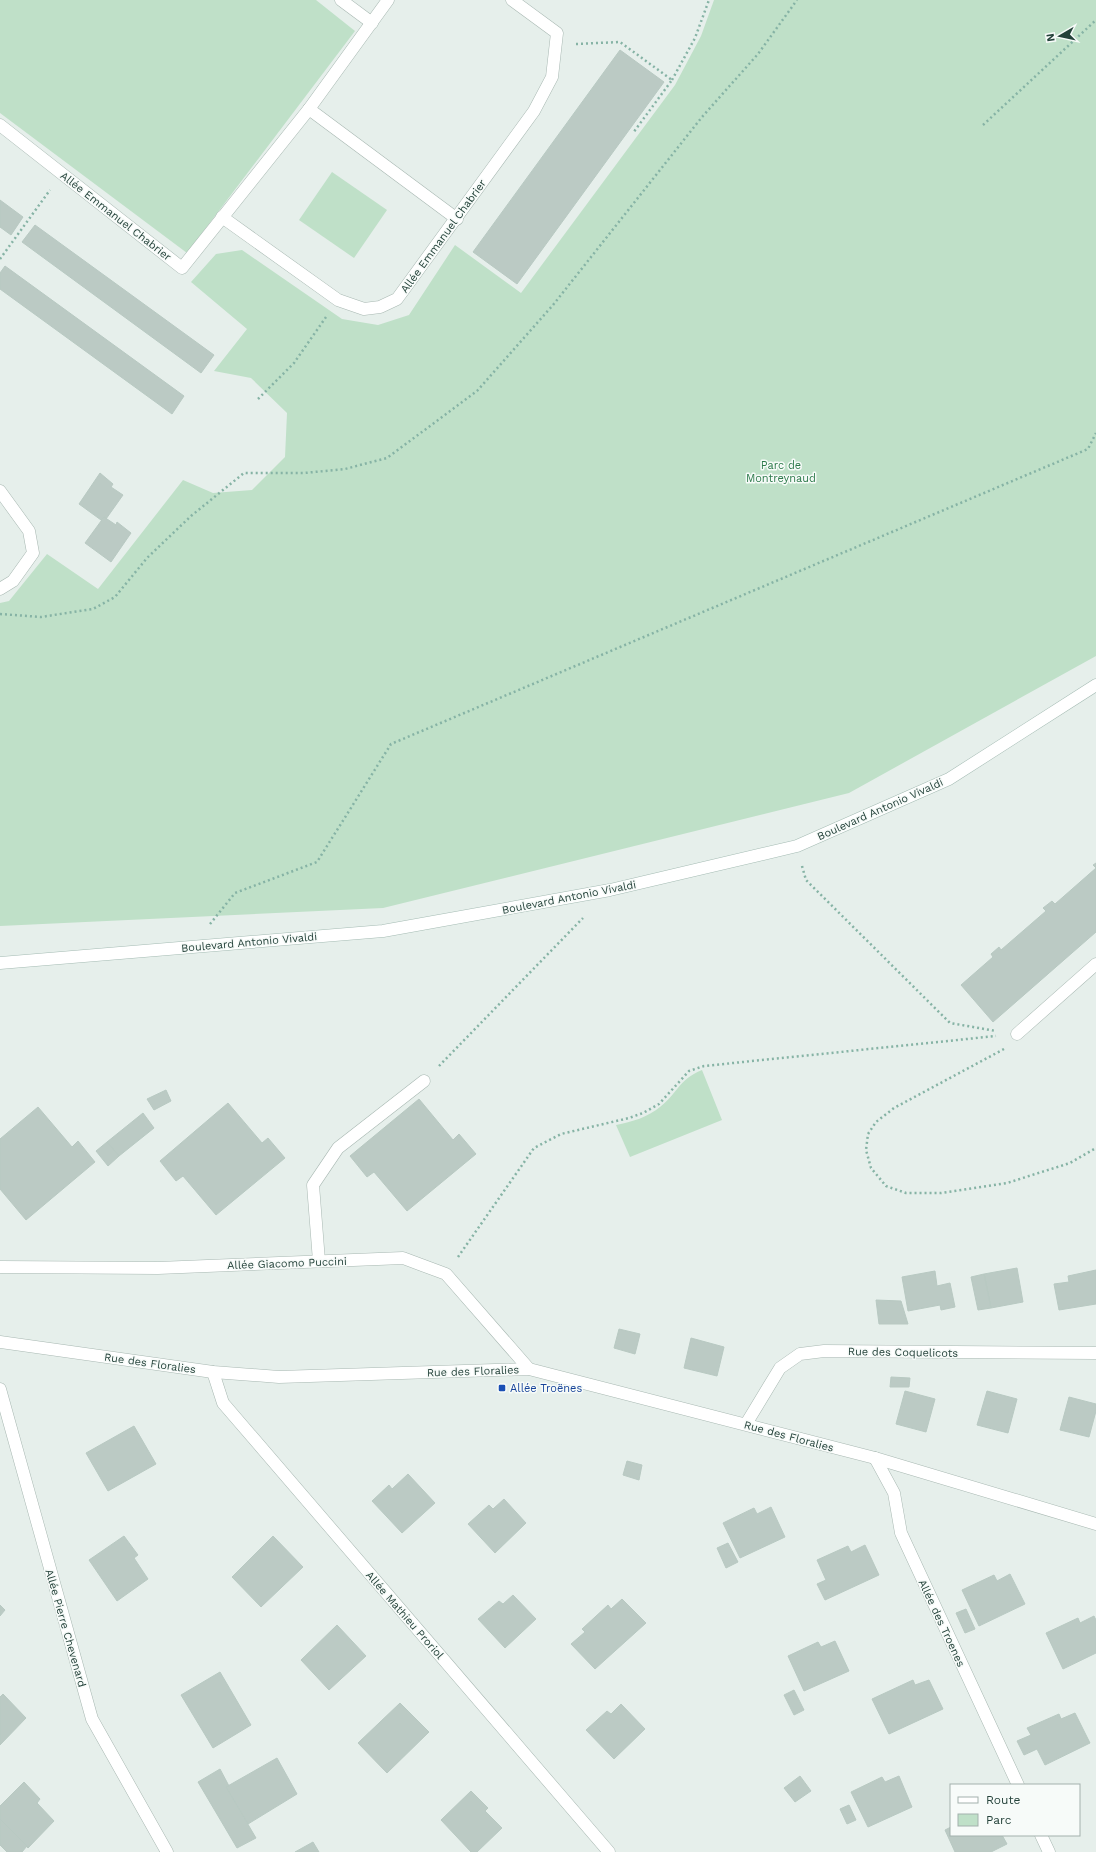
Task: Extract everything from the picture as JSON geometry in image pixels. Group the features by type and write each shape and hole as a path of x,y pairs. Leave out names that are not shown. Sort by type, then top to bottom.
{"street":[{"path":"341,0 372,22"},
{"name":"Allée Emmanuel Chabrier","path":"0,125 182,268 309,109 388,0"},
{"path":"519,2 557,33"},
{"name":"Allée Emmanuel Chabrier","path":"222,217 338,300 364,309 380,307 397,299 457,219 534,111 552,77 557,33"},
{"path":"309,109 457,219"},
{"path":"0,491 29,531 33,553 13,581 0,589"},
{"name":"Boulevard Antonio Vivaldi","path":"0,963 383,931 610,890 797,846 949,779 1096,685"},
{"path":"1017,1034 1096,964"},
{"path":"319,1261 313,1185 338,1148 424,1081"},
{"name":"Allée Giacomo Puccini","path":"0,1267 158,1268 403,1258 446,1274 529,1369"},
{"name":"Rue des Floralies","path":"0,1342 213,1372 279,1377 529,1369 875,1458 1096,1524"},
{"name":"Rue des Coquelicots","path":"746,1424 780,1368 800,1354 824,1351 1096,1354"},
{"name":"Allée Mathieu Proriol","path":"213,1372 223,1403 609,1852"},
{"name":"Allée Pierre Chevenard","path":"0,1389 92,1719 167,1852"},
{"name":"Allée des Troenes","path":"875,1458 894,1493 900,1533 1018,1784"},
{"path":"1041,1836 1049,1852"}],"path":[{"path":"633,133 672,80 695,38 709,0"},
{"path":"0,614 41,617 69,614 93,609 115,596 147,558 191,516 244,473 304,473 345,469 387,458 476,391 553,305 697,124 758,54 797,0"},
{"path":"983,124 1096,20"},
{"path":"557,33 572,44 620,42 672,80"},
{"path":"0,260 62,173"},
{"path":"258,399 294,363 338,300"},
{"path":"192,947 235,893 317,862 391,744 1088,449 1096,433"},
{"path":"797,846 806,880 950,1023 1017,1034"},
{"path":"424,1081 610,890"},
{"path":"1017,1034 1009,1046 894,1108 876,1122 868,1134 866,1150 871,1168 886,1186 906,1193 941,1193 1007,1183 1070,1163 1096,1148"},
{"path":"446,1274 534,1148 561,1134 629,1118 643,1113 659,1104 689,1071 704,1066 1017,1034"}],"green space":[{"path":"0,0 316,0 355,31 187,253 0,113"},
{"name":"Parc de Montreynaud","path":"714,0 1096,0 1096,656 849,793 383,908 0,926 0,603 9,601 47,554 98,589 183,480 213,493 252,490 285,457 287,413 251,378 214,371 247,329 191,282 216,254 242,250 342,319 378,325 409,315 455,245 521,293 675,85 701,36"},
{"path":"332,172 387,210 354,258 299,220"},
{"path":"702,1070 722,1120 630,1157 616,1125 640,1119 655,1111 666,1102 683,1082"}],"building":[{"path":"620,50 664,82 517,284 473,252"},
{"path":"0,200 23,217 11,235 0,227"},
{"path":"35,225 214,355 201,373 22,242"},
{"path":"5,266 184,396 172,414 0,289 0,273"},
{"path":"100,473 113,484 111,487 123,495 106,519 104,517 101,520 79,504"},
{"path":"104,517 116,525 117,522 131,533 111,562 85,543"},
{"path":"1096,868 1096,932 993,1022 961,985 993,957 991,954 999,947 1001,950 1046,911 1043,908 1052,901 1055,904"},
{"path":"166,1090 171,1101 154,1110 147,1099"},
{"path":"419,1099 453,1140 459,1134 476,1154 407,1211 374,1172 367,1177 350,1156"},
{"path":"228,1103 262,1143 268,1138 285,1158 216,1215 183,1176 176,1181 160,1161"},
{"path":"38,1107 72,1147 78,1141 95,1162 26,1220 0,1189 0,1139"},
{"path":"143,1113 154,1128 119,1156 107,1142"},
{"path":"107,1142 119,1156 108,1166 96,1151"},
{"path":"1017,1268 1023,1302 991,1308 984,1274"},
{"path":"1096,1270 1096,1304 1059,1310 1054,1284 1069,1282 1068,1276"},
{"path":"935,1271 937,1286 950,1283 955,1307 941,1310 940,1305 908,1311 902,1277"},
{"path":"984,1274 991,1308 978,1310 971,1277"},
{"path":"876,1300 901,1301 908,1324 879,1324"},
{"path":"619,1329 640,1334 635,1354 614,1348"},
{"path":"691,1338 724,1347 717,1376 684,1368"},
{"path":"891,1377 910,1378 909,1387 890,1387"},
{"path":"905,1391 935,1399 926,1432 896,1424"},
{"path":"987,1391 1017,1399 1008,1433 977,1425"},
{"path":"1069,1397 1096,1404 1096,1411 1089,1437 1060,1430"},
{"path":"134,1426 156,1464 108,1491 86,1453"},
{"path":"627,1461 642,1465 639,1480 623,1475"},
{"path":"408,1474 435,1503 402,1533 372,1501 389,1485 392,1489"},
{"path":"504,1499 526,1523 495,1553 468,1524 489,1505 493,1509"},
{"path":"771,1507 785,1537 740,1558 723,1523 754,1508 757,1514"},
{"path":"124,1536 138,1555 134,1558 148,1579 117,1601 89,1560"},
{"path":"273,1536 303,1567 261,1607 232,1577"},
{"path":"728,1543 738,1562 726,1568 717,1548"},
{"path":"865,1545 879,1575 825,1600 817,1584 826,1580 817,1560 848,1546 851,1552"},
{"path":"1010,1574 1025,1604 979,1626 962,1590 994,1575 997,1581"},
{"path":"513,1595 536,1619 505,1648 478,1619 499,1601 503,1604"},
{"path":"622,1599 646,1623 595,1669 571,1644 585,1632 582,1629 608,1605 611,1609"},
{"path":"0,1605 5,1610 0,1616"},
{"path":"966,1609 975,1629 965,1633 956,1613"},
{"path":"1094,1616 1096,1620 1096,1653 1063,1669 1046,1633 1078,1618 1080,1623"},
{"path":"337,1625 366,1656 329,1690 301,1660"},
{"path":"835,1641 849,1671 804,1691 788,1656 818,1642 821,1647"},
{"path":"220,1672 251,1725 213,1748 181,1695"},
{"path":"913,1680 915,1685 929,1680 943,1709 889,1734 872,1699"},
{"path":"794,1690 804,1710 794,1715 784,1695"},
{"path":"3,1694 26,1718 0,1745 0,1697"},
{"path":"400,1703 429,1732 387,1773 358,1743"},
{"path":"621,1704 645,1729 614,1759 586,1730 607,1711 611,1714"},
{"path":"1075,1713 1090,1743 1045,1765 1037,1749 1024,1755 1017,1741 1031,1735 1027,1728 1059,1714 1061,1719"},
{"path":"277,1758 297,1794 248,1824 226,1787"},
{"path":"220,1769 229,1786 226,1787 256,1838 237,1848 198,1782"},
{"path":"800,1776 811,1791 795,1802 784,1788"},
{"path":"899,1776 912,1807 868,1827 851,1792 882,1777 885,1782"},
{"path":"24,1782 40,1799 37,1803 54,1821 28,1848 0,1819 0,1806"},
{"path":"471,1791 488,1808 485,1811 502,1828 477,1852 471,1852 441,1820"},
{"path":"849,1805 856,1820 847,1824 840,1809"},
{"path":"0,1819 27,1846 22,1852 7,1852 0,1845"},
{"path":"950,1828 950,1836 1003,1836 1007,1844 991,1852 955,1852 945,1830"},
{"path":"313,1842 319,1852 295,1852"}],"place":[{"name":"Allée Troënes","path":"502,1388"}]}
